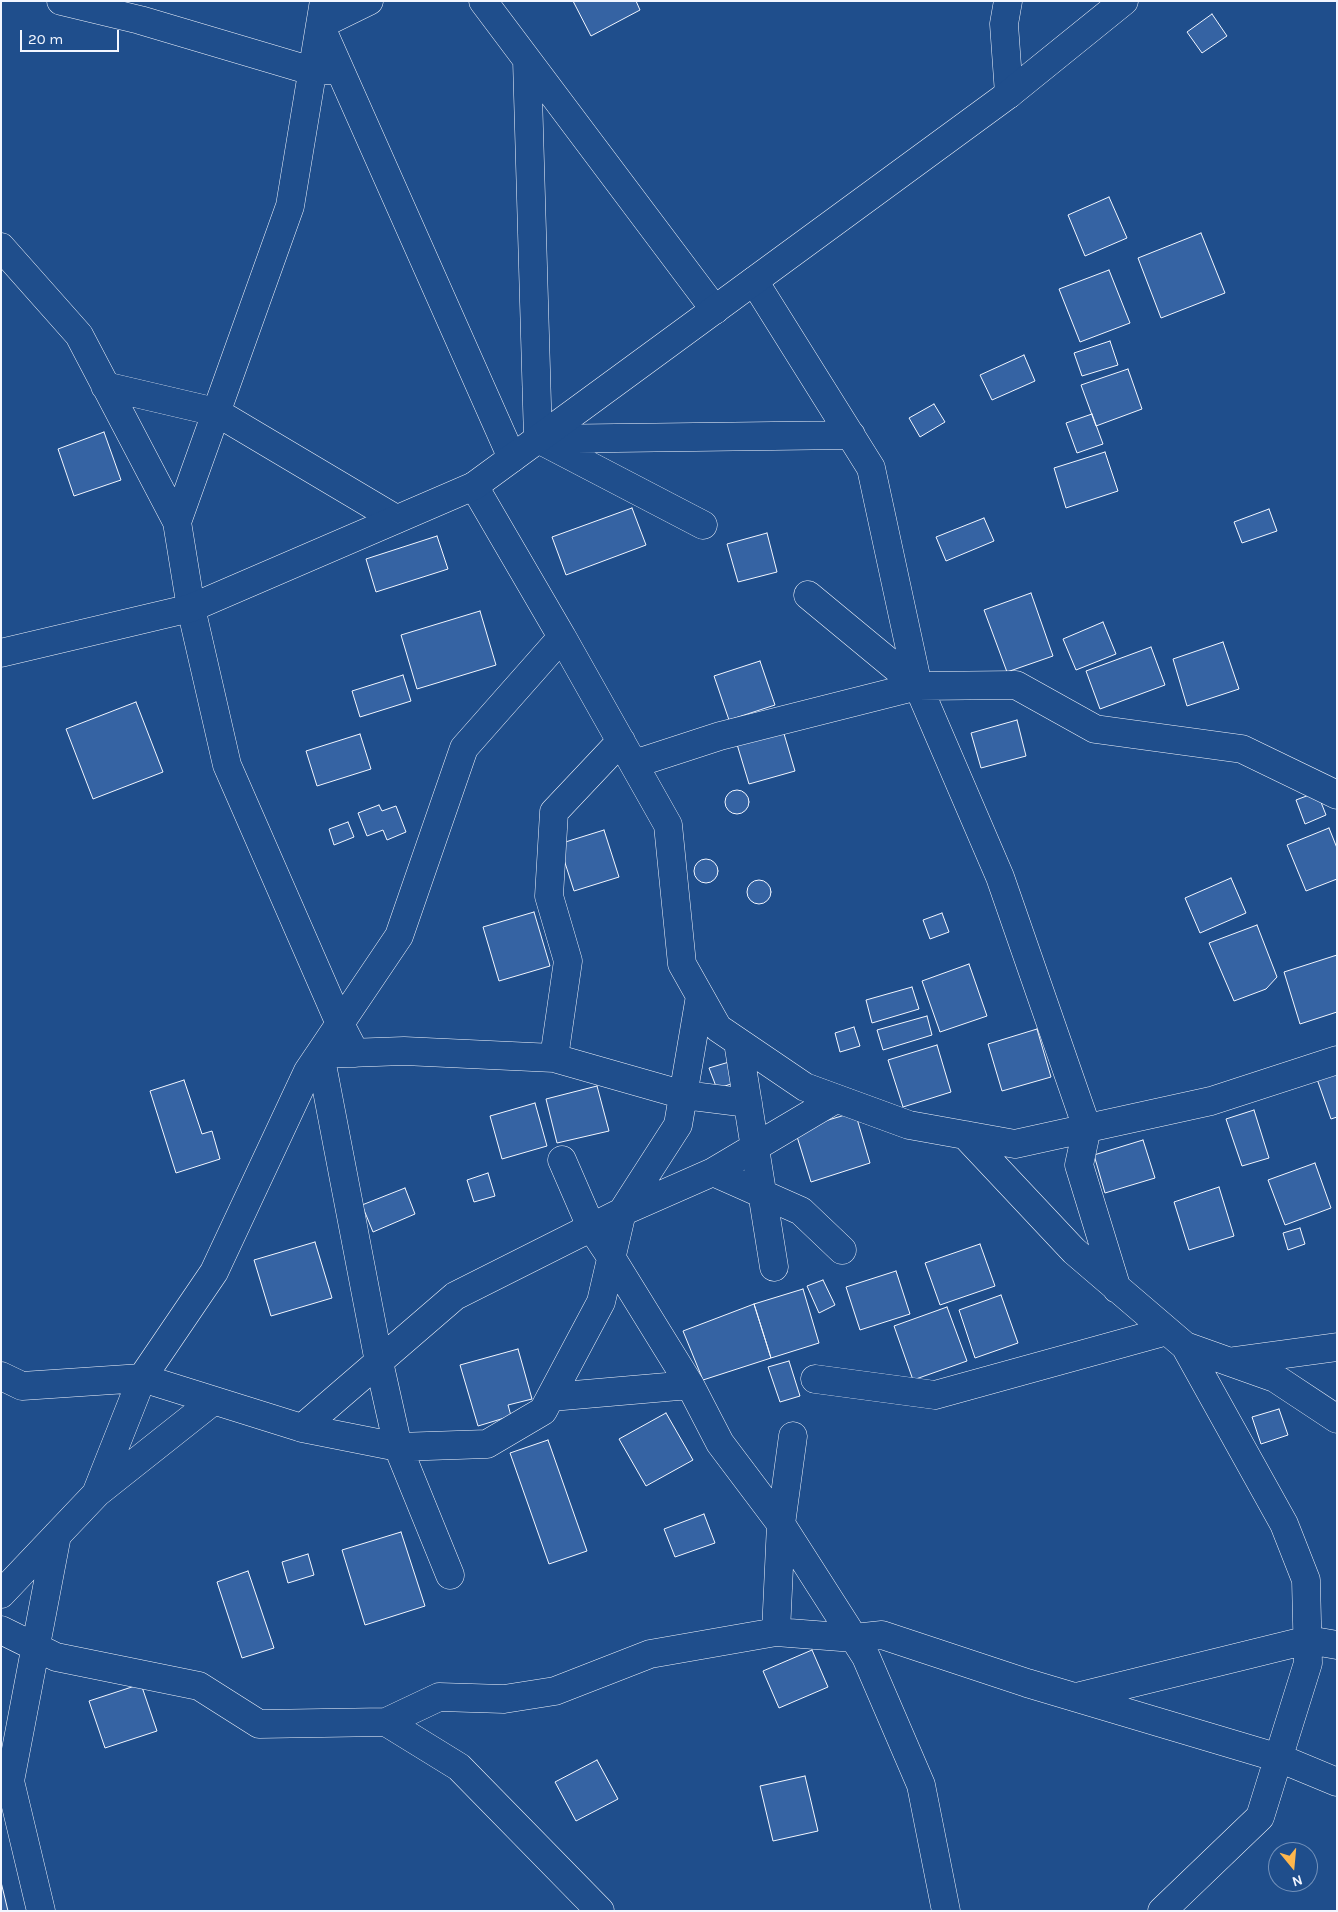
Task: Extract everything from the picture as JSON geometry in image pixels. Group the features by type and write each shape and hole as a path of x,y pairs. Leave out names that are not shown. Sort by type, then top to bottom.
{"street":[{"path":"61,1 140,20 312,71 340,70"},
{"path":"322,13 369,1"},
{"path":"483,1 714,310"},
{"path":"1008,1 1004,24 1009,94"},
{"path":"1,653 191,608 474,486 1009,94 1124,1"},
{"path":"177,522 290,206 322,13"},
{"path":"322,13 340,70 496,418 512,458"},
{"path":"527,60 538,439"},
{"path":"1,247 79,335 177,522 191,608 227,765 340,1024 355,1053"},
{"path":"754,281 871,468 918,686 1000,876 1087,1128 1079,1165 1117,1289"},
{"path":"105,386 216,412 396,519"},
{"path":"538,439 851,435"},
{"path":"538,439 703,525"},
{"path":"474,486 668,825 682,964 718,1028 805,1087 909,1125 1015,1144 1211,1102 1337,1060"},
{"path":"808,595 918,686"},
{"path":"96,1494 142,1378 214,1272 308,1071 399,936 464,748 562,637"},
{"path":"554,1058 568,961 549,896 554,812 627,753 720,736 918,686 1016,685 1095,729 1242,749 1337,795"},
{"path":"1,1376 22,1386 142,1378 302,1428 398,1448 487,1444 544,1411 601,1302 622,1212 678,1125 700,996"},
{"path":"738,1042 774,1267"},
{"path":"320,1054 404,1051 554,1058 684,1095 748,1103"},
{"path":"320,1054 379,1362 398,1448 450,1575"},
{"path":"302,1428 455,1296 622,1212 713,1172 836,1099"},
{"path":"965,1135 1074,1251 1176,1339 1228,1361 1276,1378 1337,1419"},
{"path":"562,1160 591,1227 612,1257 690,1384 720,1443 781,1524 866,1657 921,1785 946,1911"},
{"path":"713,1172 800,1211 842,1250"},
{"path":"815,1379 935,1395 1176,1339"},
{"path":"1162,1911 1260,1817 1308,1663 1306,1580 1284,1524 1176,1339"},
{"path":"1228,1361 1337,1347"},
{"path":"551,1397 690,1384"},
{"path":"1,1594 96,1494 213,1401"},
{"path":"776,1632 781,1524 793,1436"},
{"path":"42,1911 5,1783 57,1535"},
{"path":"1,1630 56,1657 198,1686 259,1724 386,1722 439,1697 504,1699 555,1691 650,1654 776,1632 854,1638 882,1635 1075,1698 1279,1758 1337,1782"},
{"path":"1075,1698 1308,1640 1337,1645"},
{"path":"386,1722 459,1767 600,1911"}],"building":[{"path":"573,1 636,1 640,10 591,36"},
{"path":"1212,14 1227,36 1202,53 1187,32"},
{"path":"1109,197 1127,238 1085,256 1068,215"},
{"path":"1201,233 1225,293 1161,318 1138,258"},
{"path":"1109,270 1130,323 1080,342 1059,289"},
{"path":"1110,341 1118,365 1082,376 1074,353"},
{"path":"1024,355 1035,381 992,400 980,375"},
{"path":"1128,369 1142,409 1096,426 1081,385"},
{"path":"934,404 945,422 920,437 909,418"},
{"path":"1092,414 1103,444 1077,453 1066,423"},
{"path":"104,432 121,480 74,496 58,449"},
{"path":"1105,452 1118,491 1066,508 1054,468"},
{"path":"632,508 646,545 566,575 552,537"},
{"path":"1269,509 1277,531 1242,543 1234,522"},
{"path":"984,518 994,541 946,561 936,537"},
{"path":"767,533 777,572 738,582 727,544"},
{"path":"437,536 448,569 376,592 366,559"},
{"path":"1031,593 1053,656 1007,672 984,610"},
{"path":"480,611 496,665 417,689 401,635"},
{"path":"1103,622 1116,654 1076,670 1063,639"},
{"path":"1223,642 1239,689 1187,706 1173,659"},
{"path":"1151,647 1165,685 1100,709 1086,671"},
{"path":"760,661 775,705 729,720 714,676"},
{"path":"403,675 411,701 360,717 352,691"},
{"path":"136,702 163,772 93,799 66,729"},
{"path":"1017,720 1026,756 981,768 971,733"},
{"path":"782,727 795,771 749,784 736,741"},
{"path":"360,734 371,769 317,786 306,751"},
{"path":"737,790 746,793 749,802 746,811 737,814 728,811 725,802 728,793"},
{"path":"1317,792 1326,815 1305,824 1296,800"},
{"path":"379,805 382,811 396,806 406,832 387,840 383,830 367,836 358,813"},
{"path":"348,822 354,837 334,845 329,829"},
{"path":"1329,828 1337,848 1337,879 1306,891 1287,845"},
{"path":"604,830 619,877 574,891 559,844"},
{"path":"706,859 715,862 718,871 715,880 706,883 697,880 694,871 697,862"},
{"path":"1231,878 1246,913 1200,933 1185,898"},
{"path":"759,880 768,883 771,892 768,901 759,904 750,901 747,892 750,883"},
{"path":"534,912 550,966 499,981 483,927"},
{"path":"942,913 949,932 930,939 923,920"},
{"path":"1257,925 1277,977 1266,989 1234,1001 1209,943"},
{"path":"1337,955 1337,1012 1300,1024 1284,972"},
{"path":"969,964 987,1016 940,1032 922,981"},
{"path":"912,987 919,1009 872,1023 866,1000"},
{"path":"927,1016 932,1035 883,1050 877,1030"},
{"path":"854,1027 860,1046 840,1052 835,1033"},
{"path":"1037,1029 1051,1077 1002,1091 988,1044"},
{"path":"937,1045 951,1092 903,1107 888,1060"},
{"path":"729,1062 736,1082 717,1089 709,1068"},
{"path":"1337,1072 1337,1117 1331,1119 1317,1079"},
{"path":"184,1080 202,1134 212,1131 220,1159 176,1173 150,1091"},
{"path":"597,1086 609,1131 557,1143 546,1099"},
{"path":"535,1103 547,1146 502,1159 490,1116"},
{"path":"1254,1110 1269,1158 1242,1166 1226,1119"},
{"path":"855,1112 870,1163 811,1182 795,1130"},
{"path":"1143,1140 1155,1178 1105,1193 1094,1155"},
{"path":"1315,1163 1331,1208 1285,1225 1268,1180"},
{"path":"488,1173 495,1196 474,1202 467,1180"},
{"path":"1219,1187 1234,1236 1189,1250 1174,1202"},
{"path":"405,1188 415,1214 373,1232 362,1205"},
{"path":"1300,1228 1305,1244 1288,1250 1283,1233"},
{"path":"315,1242 332,1298 271,1316 254,1260"},
{"path":"980,1244 995,1286 940,1305 925,1263"},
{"path":"896,1271 910,1314 860,1330 846,1287"},
{"path":"823,1280 835,1305 819,1313 807,1286"},
{"path":"803,1289 819,1343 771,1358 754,1304"},
{"path":"1001,1295 1018,1343 975,1358 959,1310"},
{"path":"754,1304 771,1358 703,1380 683,1331"},
{"path":"947,1307 967,1361 913,1380 894,1326"},
{"path":"518,1349 532,1399 508,1405 511,1416 478,1426 460,1365"},
{"path":"789,1361 800,1396 780,1402 768,1367"},
{"path":"1279,1409 1288,1435 1261,1444 1252,1417"},
{"path":"666,1413 693,1460 646,1486 619,1439"},
{"path":"548,1440 587,1551 549,1564 510,1453"},
{"path":"704,1514 715,1543 675,1557 664,1529"},
{"path":"401,1532 425,1606 365,1625 342,1550"},
{"path":"308,1554 314,1575 288,1583 282,1562"},
{"path":"248,1571 274,1648 242,1658 217,1582"},
{"path":"812,1650 828,1687 779,1708 763,1671"},
{"path":"141,1684 157,1731 105,1748 89,1701"},
{"path":"597,1760 618,1799 576,1821 555,1782"},
{"path":"805,1776 818,1831 773,1841 760,1786"},
{"path":"1,1882 8,1911 1,1911"}]}
